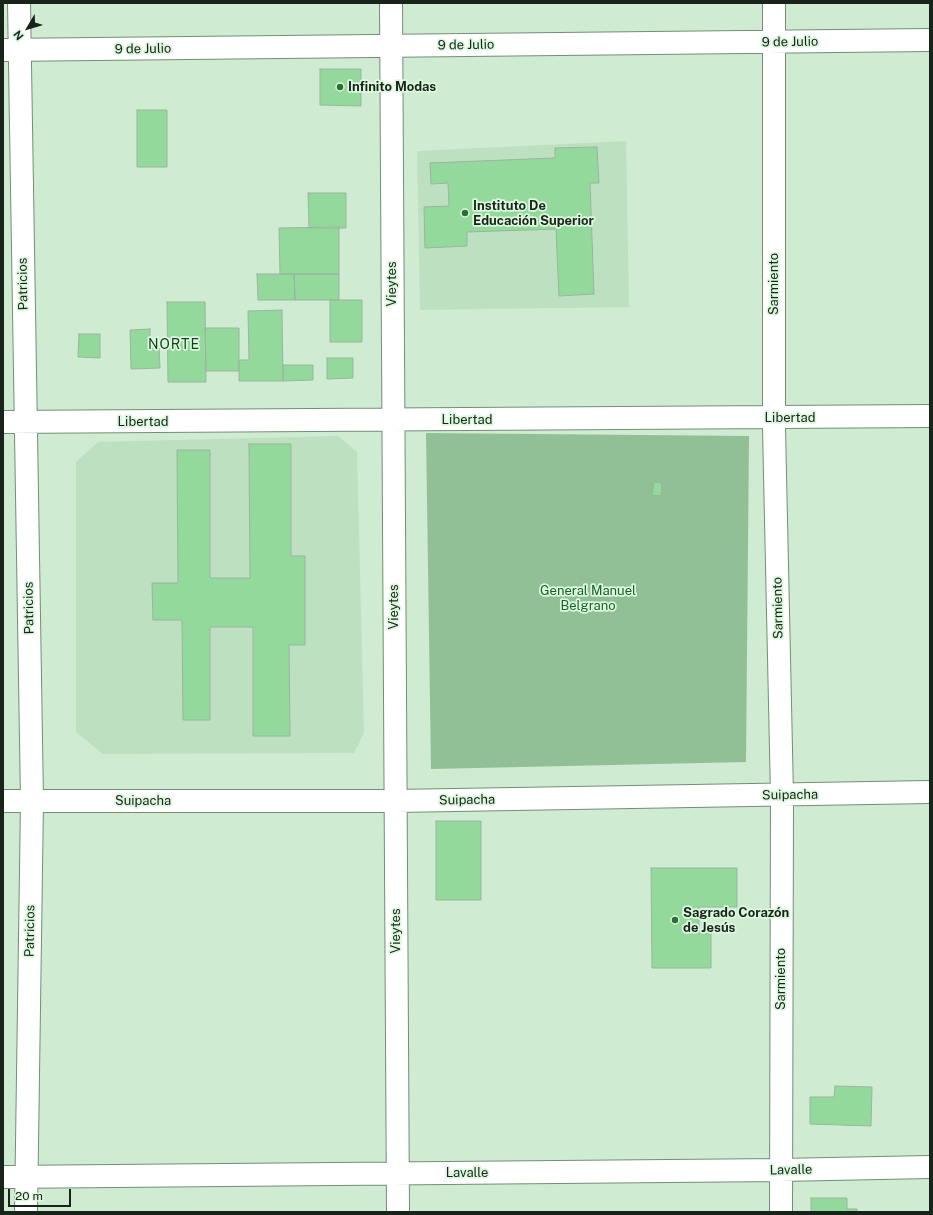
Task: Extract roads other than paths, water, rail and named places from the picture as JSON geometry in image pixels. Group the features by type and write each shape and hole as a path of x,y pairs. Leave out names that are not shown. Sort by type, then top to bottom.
{"street":[{"name":"Patricios","path":"19,3 11,50 25,422 32,801 25,1176 26,1212"},
{"name":"Vieytes","path":"391,3 390,46 398,1212"},
{"name":"Sarmiento","path":"774,3 774,418 782,795 781,1212"},
{"name":"9 de Julio","path":"11,50 930,40"},
{"name":"Libertad","path":"3,422 393,421 930,416"},
{"name":"Suipacha","path":"3,801 395,801 930,792"},
{"name":"Lavalle","path":"3,1177 780,1170 930,1167"}],"place":[{"name":"Infinito Modas","path":"340,87"},
{"name":"Instituto De Educación Superior","path":"465,213"},
{"name":"Sagrado Corazón de Jesús","path":"675,920"}],"district":[{"name":"NORTE","path":"174,345"}],"park label":[{"name":"General Manuel Belgrano","path":"588,598"}]}
